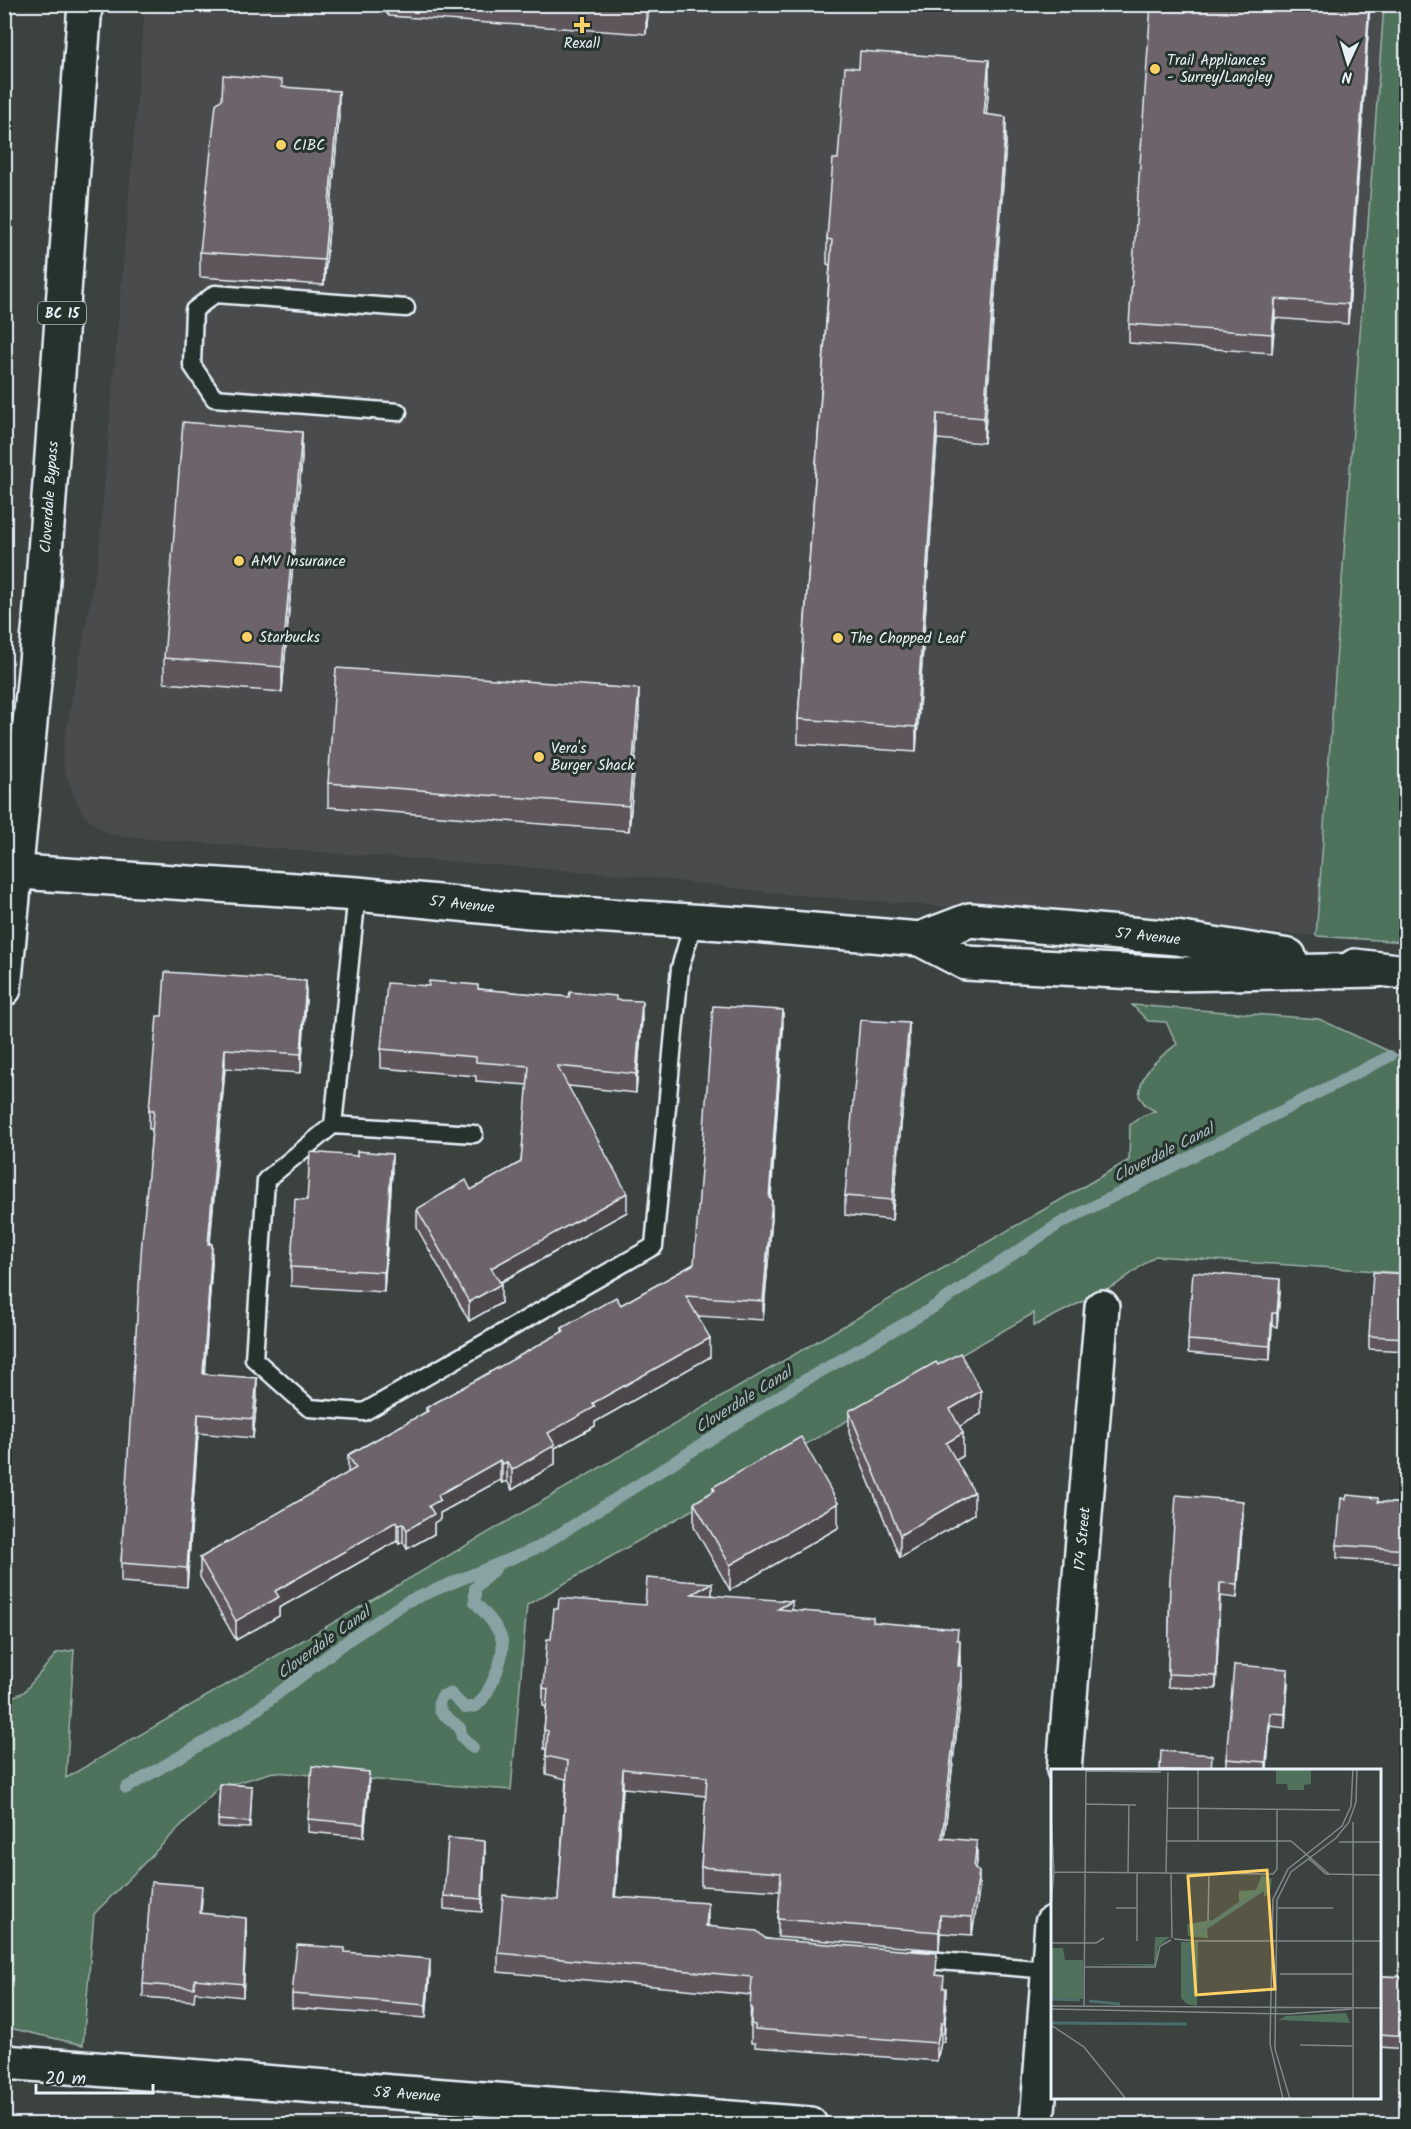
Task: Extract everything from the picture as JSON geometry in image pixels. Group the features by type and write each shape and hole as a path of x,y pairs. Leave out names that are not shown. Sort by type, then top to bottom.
{"main road":[{"name":"Cloverdale Bypass","path":"4,989 10,871 40,621 85,4"},
{"name":"57 Avenue","path":"10,871 357,894 530,911 694,920 920,939 966,963 1173,974 1392,971"},
{"name":"57 Avenue","path":"920,939 970,920 1176,938 1392,971"},
{"name":"174 Street","path":"1064,1769 1102,1307"},
{"path":"1037,2124 1051,1946"},
{"name":"58 Avenue","path":"4,2062 810,2124"}],"lane":[{"path":"398,412 214,399 192,365 194,310 215,294 406,308"},
{"path":"333,1125 357,894"},
{"path":"474,1134 333,1125 266,1180 254,1359 309,1408 364,1412 654,1246 680,968 694,920"},
{"path":"898,1957 1049,1970"}],"shaded area":[{"path":"145,5 1384,5 1316,936 784,894 628,875 122,837 108,834 94,824 84,815 74,796 64,769 62,753 98,559"}],"green space":[{"path":"1384,5 1406,5 1406,942 1316,936"},
{"path":"1132,1005 1319,1019 1406,1059 1406,1273 1155,1256 1117,1284 1034,1326 1034,1313 527,1605 511,1790 273,1772 217,1789 94,1914 83,2045 5,2027 5,1700 24,1692 57,1653 74,1650 66,1778 1129,1160 1130,1125 1142,1116 1155,1111 1146,1106 1139,1096 1143,1079 1152,1066 1177,1044 1166,1022 1148,1021"}],"building":[{"path":"583,4 647,4 646,9"},
{"path":"1151,4 1369,4 1348,304 1275,299 1272,334 1129,324"},
{"path":"860,51 989,60 984,114 1006,117 984,418 937,414 916,727 798,719 832,240 827,239 833,159 838,159 845,67 859,68"},
{"path":"223,75 282,80 282,87 339,91 324,260 200,252 216,104 222,99"},
{"path":"183,422 302,432 282,667 164,658"},
{"path":"336,668 639,689 629,806 328,783"},
{"path":"165,972 306,981 301,1054 225,1049 208,1244 212,1244 203,1374 257,1378 253,1419 198,1414 187,1568 121,1563 142,1240 154,1110 149,1110 157,1016 162,1016"},
{"path":"429,981 478,985 478,989 569,997 570,992 616,996 616,1000 642,1001 636,1074 557,1066 627,1193 491,1268 501,1284 469,1302 417,1209 466,1180 471,1190 521,1162 529,1066 476,1062 476,1057 381,1049 387,983 429,986"},
{"path":"713,1006 783,1010 769,1198 772,1199 763,1301 686,1296 710,1338 593,1403 595,1407 548,1433 555,1445 512,1470 507,1462 502,1464 500,1460 438,1495 440,1500 429,1506 434,1514 407,1530 403,1523 399,1525 397,1521 275,1591 279,1597 236,1621 200,1558 356,1468 348,1455 428,1411 426,1408 564,1331 562,1328 616,1297 621,1305 694,1264"},
{"path":"860,1020 909,1023 892,1200 845,1196"},
{"path":"357,1151 392,1154 384,1272 291,1267 295,1199 307,1200 310,1152 357,1156"},
{"path":"1193,1272 1280,1279 1277,1313 1272,1313 1270,1346 1188,1340"},
{"path":"1373,1272 1407,1274 1407,1338 1369,1336"},
{"path":"960,1353 981,1391 950,1409 963,1433 946,1443 974,1492 900,1535 849,1411 936,1362 938,1365"},
{"path":"801,1437 838,1503 730,1565 694,1503 715,1490 713,1487"},
{"path":"1176,1495 1243,1501 1237,1584 1220,1583 1216,1676 1168,1674 1170,1580"},
{"path":"1347,1495 1378,1498 1378,1502 1407,1504 1407,1550 1337,1545 1341,1498 1346,1499"},
{"path":"647,1578 712,1583 692,1594 792,1601 778,1609 873,1617 873,1622 958,1629 957,1640 960,1640 958,1666 962,1666 942,1838 977,1841 974,1867 979,1872 972,1917 940,1915 939,1932 778,1919 781,1873 701,1867 707,1777 623,1769 614,1897 708,1903 706,1926 757,1931 766,1939 937,1953 936,1975 944,1976 943,1988 946,1988 944,2023 941,2023 937,2043 755,2029 755,2025 751,2024 752,2008 750,2008 752,1977 498,1953 503,1895 558,1900 568,1761 546,1756 548,1731 544,1730 548,1689 543,1688 547,1639 551,1639 554,1608 558,1609 559,1598 645,1605"},
{"path":"1234,1665 1288,1669 1285,1714 1270,1713 1266,1762 1226,1759"},
{"path":"1161,1751 1212,1755 1211,1769 1160,1769"},
{"path":"312,1766 369,1772 364,1824 308,1819"},
{"path":"220,1784 252,1786 250,1822 218,1820"},
{"path":"448,1838 485,1841 482,1899 444,1896"},
{"path":"151,1882 202,1886 200,1913 246,1918 243,1984 195,1979 194,1988 143,1984"},
{"path":"297,1945 345,1948 345,1952 430,1959 426,2005 292,1994"},
{"path":"1381,1976 1407,1977 1407,2036 1381,2034"}],"waterway":[{"name":"Cloverdale Canal","path":"126,1788 243,1720 350,1639 406,1602 539,1547 800,1383 929,1310 1059,1224 1390,1056"},
{"path":"473,1748 462,1737 460,1728 440,1711 439,1703 442,1696 450,1693 465,1708 476,1706 492,1684 502,1654 501,1637 493,1623 475,1602 475,1588 495,1569"}],"place":[{"name":"Rexall","path":"582,25"},
{"name":"Trail Appliances - Surrey/Langley","path":"1155,69"},
{"name":"CIBC","path":"281,145"},
{"name":"AMV Insurance","path":"239,561"},
{"name":"Starbucks","path":"247,637"},
{"name":"The Chopped Leaf","path":"838,638"},
{"name":"Vera's Burger Shack","path":"539,757"}]}
